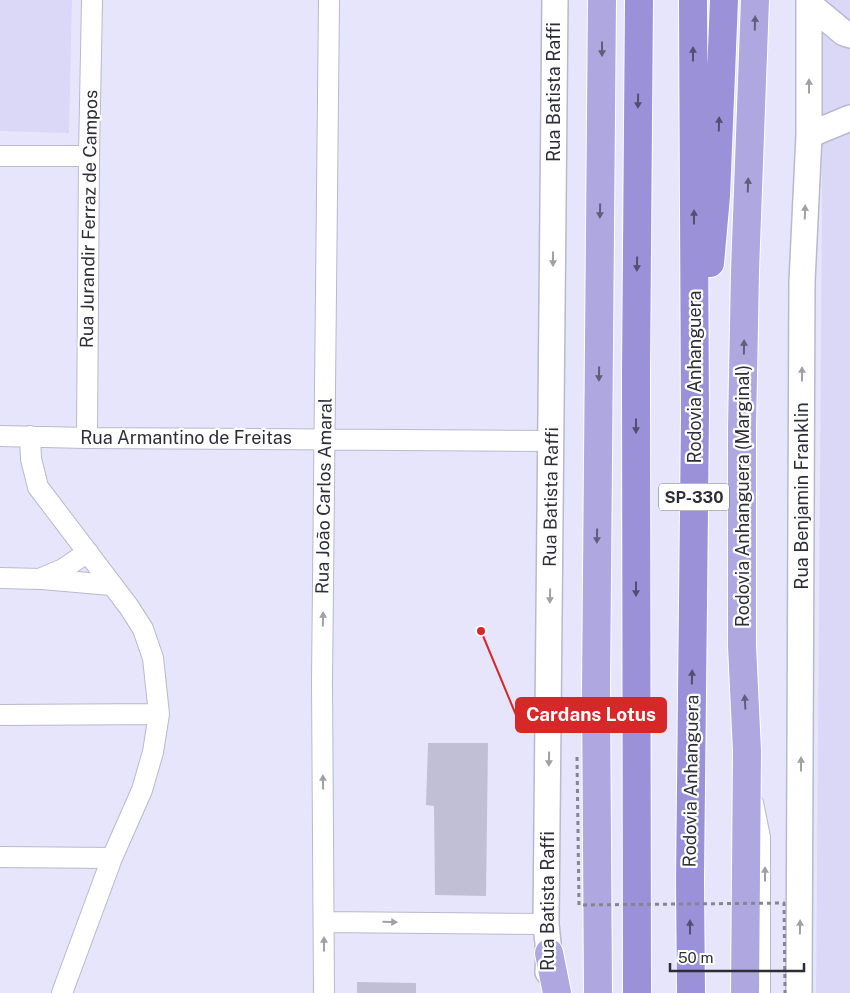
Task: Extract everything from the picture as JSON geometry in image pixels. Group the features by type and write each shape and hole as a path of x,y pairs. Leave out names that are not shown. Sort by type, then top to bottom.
{"highway":[{"path":"598,993 596,690 602,0"},
{"name":"SP-330","path":"637,993 636,374 639,0"},
{"name":"Rodovia Anhanguera","path":"691,993 690,880 695,417 693,0"},
{"path":"695,417 716,196 724,0"},
{"name":"Rodovia Anhanguera (Marginal)","path":"745,993 748,751 742,646 742,428 745,271 756,0"},
{"path":"549,953 557,993"}],"street":[{"name":"Rua Jurandir Ferraz de Campos","path":"87,438 92,0"},
{"name":"Rua João Carlos Amaral","path":"324,993 322,681 329,0"},
{"name":"Rua Batista Raffi","path":"546,993 549,953 546,924 555,0"},
{"path":"809,2 844,33 850,35"},
{"name":"Rua Benjamin Franklin","path":"799,993 802,282 809,135 809,2"},
{"path":"809,135 849,120"},
{"path":"0,156 89,156"},
{"name":"Rua Armantino de Freitas","path":"0,436 552,441"},
{"path":"30,436 31,459 38,487 129,607 143,629 153,658 159,714 154,752 142,790 112,858 62,993"},
{"path":"42,579 63,569 88,552"},
{"path":"0,578 42,579 111,585"},
{"path":"0,715 159,714"},
{"path":"0,858 112,858"},
{"path":"324,922 546,924"}],"lane":[{"path":"748,751 765,837 766,993"}],"path":[{"path":"577,757 579,905 784,903 785,993"}],"shaded area":[{"path":"0,0 72,0 69,133 0,131"},
{"path":"821,0 850,0 850,993 816,993 822,218"}],"building":[{"path":"428,743 488,743 486,896 435,895 434,806 426,805"},
{"path":"357,982 416,983 416,993 357,993"}],"place":[{"name":"Cardans Lotus","path":"481,631"}]}
